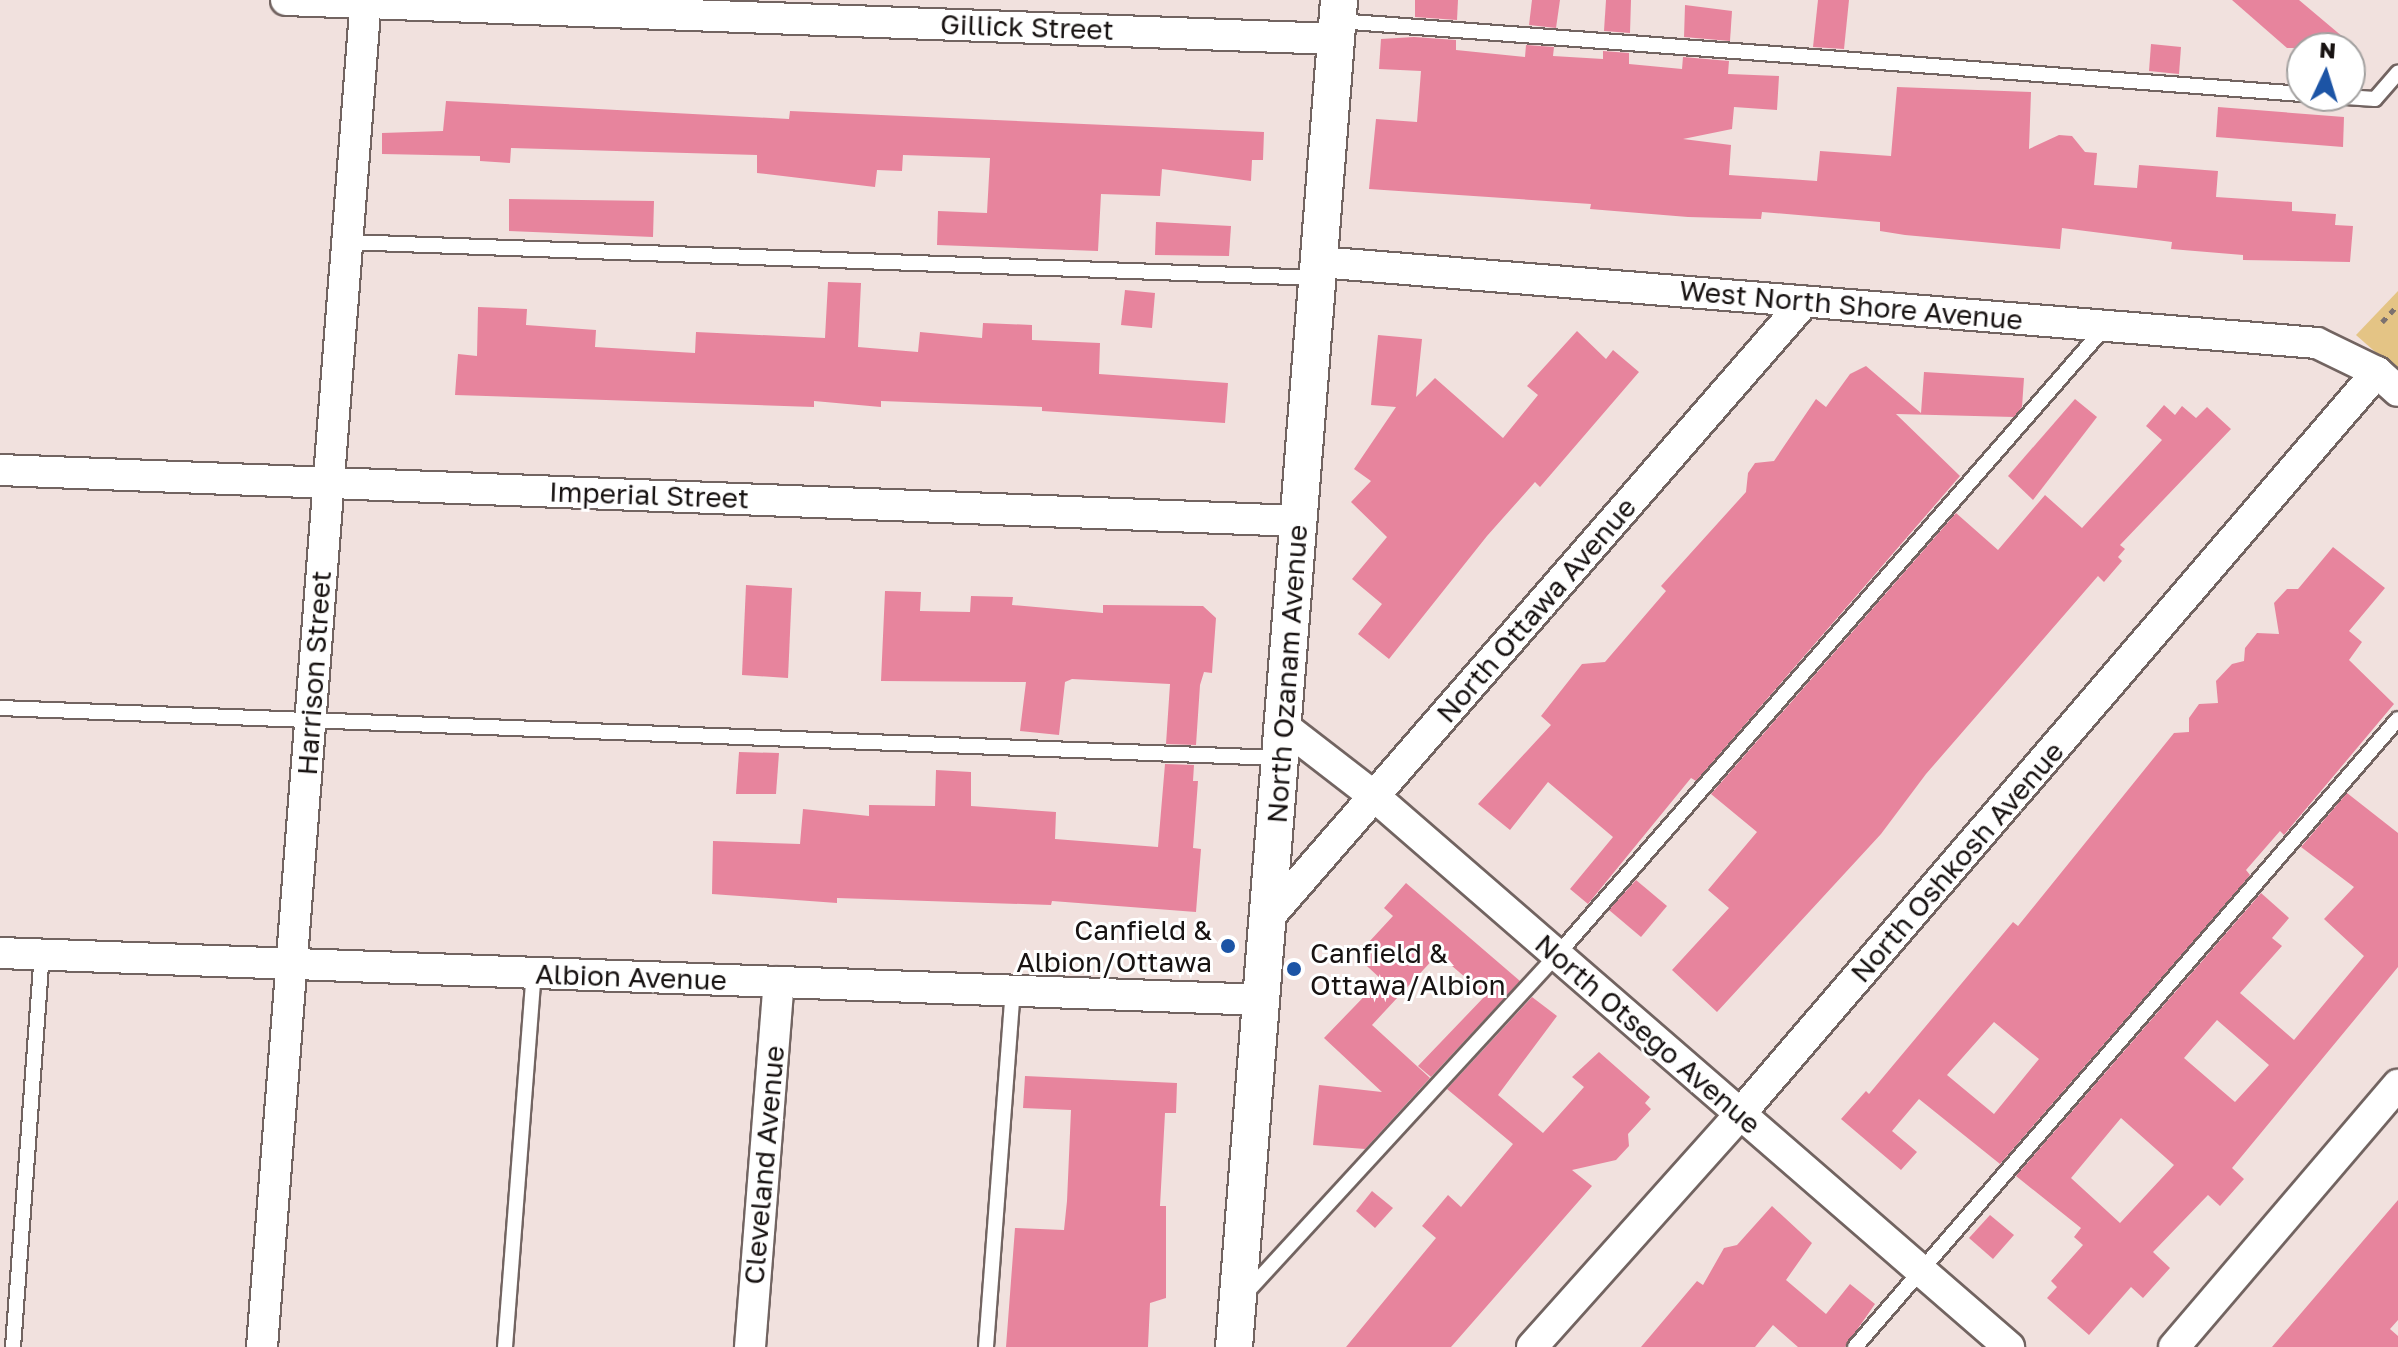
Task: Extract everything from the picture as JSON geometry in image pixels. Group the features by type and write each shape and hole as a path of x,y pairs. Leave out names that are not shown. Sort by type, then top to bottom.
{"street":[{"name":"Gillick Street","path":"286,0 1338,20"},
{"name":"Harrison Street","path":"262,1347 366,2"},
{"name":"North Ozanam Avenue","path":"1234,1347 1338,20"},
{"name":"West North Shore Avenue","path":"1318,270 1804,302 2317,343 2387,382"},
{"name":"North Ottawa Avenue","path":"1268,918 1804,302"},
{"name":"North Oshkosh Avenue","path":"1532,1347 2387,382"},
{"name":"Imperial Street","path":"0,470 1298,521"},
{"name":"North Otsego Avenue","path":"1281,742 1374,796 2009,1347"},
{"name":"Albion Avenue","path":"0,953 1261,1000"},
{"name":"Cleveland Avenue","path":"750,1347 779,982"},
{"path":"2174,1347 2398,1085"}],"lane":[{"path":"1338,20 2286,93"},
{"path":"2366,98 2375,99 2398,73"},
{"path":"347,242 1318,270"},
{"path":"1237,1302 1557,955 2106,326"},
{"path":"0,708 310,721 1281,742"},
{"path":"1855,1347 2398,719"},
{"path":"13,1347 42,955"},
{"path":"505,1347 534,973"},
{"path":"986,1347 1013,991"}],"path":[{"path":"2382,322 2398,305"}],"shaded area":[{"path":"2398,291 2398,372 2356,335"}],"building":[{"path":"1415,0 1458,0 1457,20 1415,17"},
{"path":"1532,0 1560,0 1556,28 1529,25"},
{"path":"1606,0 1631,0 1630,33 1604,31"},
{"path":"1818,0 1849,0 1844,49 1813,47"},
{"path":"2232,0 2299,0 2337,32 2286,32 2286,47"},
{"path":"1685,5 1732,11 1730,41 1684,37"},
{"path":"1414,37 1456,40 1456,50 1525,57 1526,45 1554,47 1553,56 1603,59 1603,51 1629,53 1629,64 1682,69 1683,57 1729,61 1728,74 1779,76 1777,110 1734,107 1732,129 1683,139 1731,145 1729,175 1817,181 1820,151 1891,156 1897,87 2031,92 2029,149 2059,135 2072,136 2085,152 2097,153 2094,185 2137,188 2139,165 2218,171 2216,197 2292,202 2292,211 2336,214 2335,225 2353,226 2350,262 2243,260 2243,255 2171,249 2172,242 2062,228 2060,249 1905,235 1880,231 1880,222 1762,212 1761,219 1688,217 1590,209 1591,204 1369,189 1376,119 1417,122 1421,71 1379,69 1381,39"},
{"path":"2151,44 2181,47 2179,74 2149,71"},
{"path":"446,101 789,119 790,111 1264,132 1263,160 1252,160 1251,181 1162,169 1160,196 1101,194 1098,251 937,245 938,211 987,213 990,158 903,155 902,171 877,170 875,187 757,173 757,155 511,148 510,163 480,161 480,156 382,154 382,133 443,131"},
{"path":"2218,107 2344,117 2343,147 2216,137"},
{"path":"509,199 654,201 653,237 509,231"},
{"path":"1156,222 1231,226 1229,256 1155,255"},
{"path":"828,282 861,283 858,347 918,352 920,332 982,338 983,323 1032,325 1032,340 1100,343 1099,374 1228,383 1225,423 1042,411 1042,407 881,401 881,407 814,401 814,407 455,395 458,354 477,356 478,307 527,309 526,325 596,330 595,347 695,353 696,332 825,338"},
{"path":"1125,290 1155,293 1152,328 1121,325"},
{"path":"1577,331 1606,359 1613,350 1639,372 1540,487 1535,482 1487,536 1389,659 1358,634 1382,604 1352,579 1387,537 1351,502 1371,481 1354,469 1396,407 1371,405 1378,335 1422,339 1416,397 1435,378 1503,438 1538,395 1527,386"},
{"path":"1866,366 1921,413 1924,372 2024,378 2022,407 2014,417 1896,414 1960,476 1696,781 1691,778 1588,904 1570,889 1613,837 1548,782 1510,830 1478,804 1551,725 1541,716 1582,664 1605,662 1666,591 1661,586 1746,492 1748,473 1755,463 1774,461 1816,399 1826,407 1850,374"},
{"path":"2075,399 2097,417 2033,500 2008,476"},
{"path":"2164,405 2175,415 2182,406 2196,418 2207,407 2231,429 2120,545 2125,549 2118,557 2122,561 2104,582 2098,576 1926,774 1881,834 1717,1012 1672,970 1729,908 1708,890 1757,832 1711,794 1956,513 1998,550 2045,495 2082,528 2162,440 2146,426"},
{"path":"2333,547 2385,588 2349,631 2362,642 2349,660 2394,704 2284,835 2280,831 2246,870 2250,875 2246,880 2000,1164 1919,1099 1892,1131 1917,1152 1901,1170 1841,1119 1866,1091 1869,1094 2013,922 2018,926 2174,733 2189,732 2189,718 2199,704 2218,703 2216,681 2232,664 2244,661 2245,648 2257,633 2279,634 2274,603 2287,589 2298,589","holes":["1994,1022 2039,1059 1994,1114 1947,1075"]},
{"path":"746,585 792,588 788,678 742,675"},
{"path":"885,591 921,592 920,611 970,612 971,596 1013,597 1012,605 1103,613 1103,605 1203,606 1216,618 1212,673 1204,672 1200,685 1196,745 1166,744 1170,684 1072,679 1065,682 1059,735 1020,731 1026,682 881,681"},
{"path":"739,752 779,753 776,794 736,794"},
{"path":"1165,764 1194,765 1193,781 1198,781 1193,848 1201,849 1196,912 1052,901 1051,905 837,898 837,903 712,894 713,841 800,844 803,809 869,816 869,805 935,806 936,770 971,772 971,806 1056,812 1055,839 1158,847"},
{"path":"2347,793 2398,833 2398,967 2232,1168 2244,1179 2220,1206 2208,1195 2153,1252 2170,1268 2143,1298 2131,1287 2089,1335 2047,1298 2057,1287 2051,1281 2083,1245 2074,1237 2081,1228 2016,1176 2261,893 2289,918 2272,938 2282,946 2240,993 2294,1040 2364,956 2324,919 2354,887 2301,847","holes":["2217,1020 2269,1065 2235,1102 2184,1058","2121,1118 2174,1165 2120,1223 2071,1178"]},
{"path":"1636,880 1667,906 1641,937 1609,910"},
{"path":"1406,883 1520,981 1431,1077 1418,1066 1486,995 1438,954 1372,1025 1430,1078 1365,1149 1313,1145 1319,1085 1382,1092 1324,1038 1381,979 1356,956 1393,916 1384,908"},
{"path":"1532,997 1557,1016 1498,1095 1543,1133 1584,1087 1572,1077 1599,1052 1650,1097 1645,1103 1651,1109 1628,1134 1629,1146 1616,1160 1572,1170 1592,1186 1451,1347 1346,1347 1436,1238 1422,1226 1448,1195 1461,1207 1513,1144 1447,1089"},
{"path":"1025,1076 1177,1083 1176,1113 1165,1113 1160,1206 1166,1206 1166,1298 1150,1303 1148,1347 1006,1347 1015,1228 1064,1230 1067,1201 1071,1110 1023,1108"},
{"path":"1372,1191 1393,1208 1375,1228 1356,1211"},
{"path":"2398,1200 2398,1320 2390,1329 2398,1336 2398,1347 2272,1347"},
{"path":"1772,1206 1812,1243 1786,1280 1826,1314 1850,1284 1875,1304 1845,1347 1798,1347 1773,1325 1755,1347 1641,1347 1697,1281 1703,1285 1724,1248 1737,1245"},
{"path":"1990,1215 2014,1235 1993,1259 1969,1238"}],"place":[{"name":"Canfield & Albion/Ottawa","path":"1228,946"},
{"name":"Canfield & Ottawa/Albion","path":"1294,969"}]}
